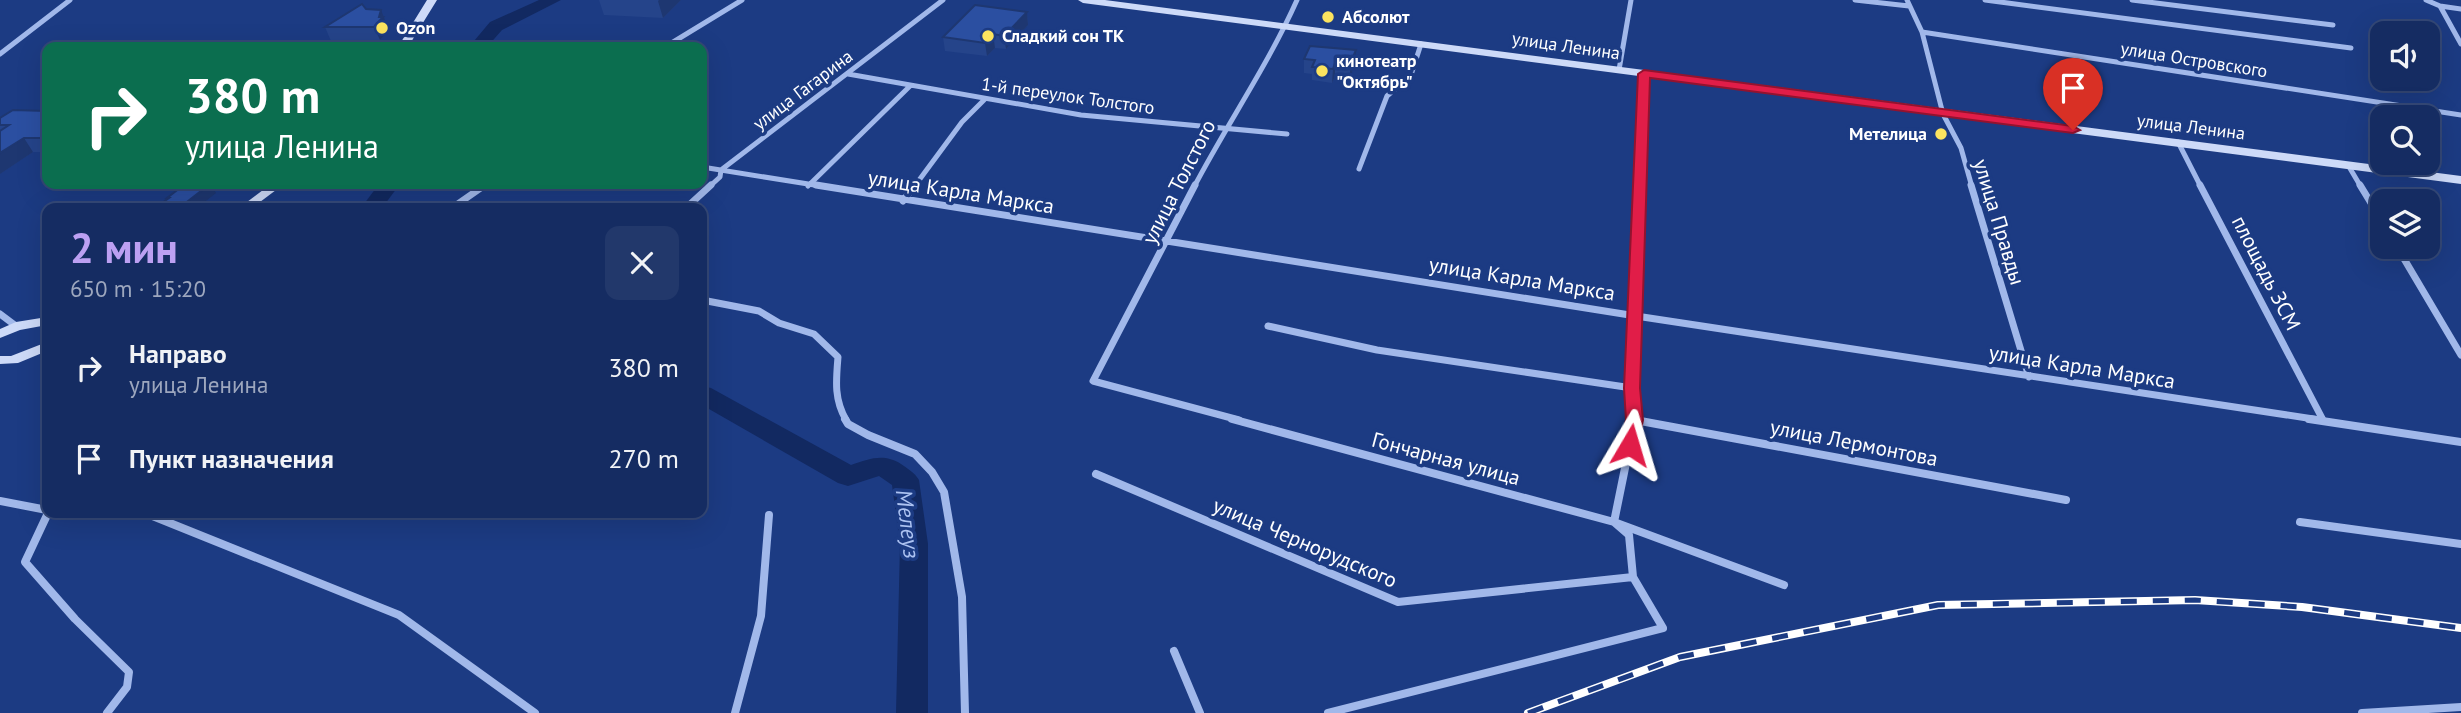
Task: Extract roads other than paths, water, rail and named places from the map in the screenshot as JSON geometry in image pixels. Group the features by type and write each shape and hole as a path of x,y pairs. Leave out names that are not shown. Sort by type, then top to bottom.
{"main road":[{"path":"406,42 432,0"},
{"name":"улица Ленина","path":"1083,0 2461,180"},
{"path":"252,203 271,189"},
{"path":"0,334 16,326 42,320"},
{"path":"0,373 42,349"},
{"path":"4,362 33,354"}],"street":[{"path":"0,54 70,0"},
{"path":"672,42 742,0"},
{"name":"улица Гагарина","path":"692,203 720,177 721,170 943,0"},
{"name":"улица Толстого","path":"1093,382 1224,129 1285,27 1297,0"},
{"path":"1619,70 1631,0"},
{"path":"1855,0 1908,3"},
{"path":"1985,0 2351,48"},
{"path":"2132,0 2333,25"},
{"path":"2426,0 2440,6 2461,9"},
{"name":"улица Правды","path":"1908,3 1922,32 1942,114 1951,125 1966,163 2029,377"},
{"path":"2440,6 2461,44"},
{"name":"улица Островского","path":"1922,32 2461,116"},
{"path":"1359,169 1387,96 1411,75 1421,44"},
{"name":"1-й переулок Толстого","path":"848,74 984,100 1082,115 1287,134"},
{"path":"1328,713 1663,628 1633,577 1629,535 1614,522 1635,420 1632,388 1644,74"},
{"path":"808,186 910,86"},
{"path":"903,201 962,122 984,100"},
{"name":"площадь ЗСМ","path":"2178,142 2323,420"},
{"path":"2348,165 2370,201"},
{"name":"улица Карла Маркса","path":"707,168 1636,316 2461,442"},
{"path":"459,203 480,189"},
{"path":"2404,259 2461,355"},
{"path":"707,301 759,311 779,323 814,334 838,357 835,390 838,406 848,424 915,454 932,472 944,492 962,597 965,713"},
{"path":"0,314 16,326"},
{"path":"1268,327 1377,350 1632,388"},
{"name":"Гончарная улица","path":"1093,382 1614,522 1784,585"},
{"name":"улица Лермонтова","path":"1635,420 2066,500"},
{"name":"улица Чернорудского","path":"1096,474 1398,602 1633,577"},
{"path":"0,501 42,510"},
{"path":"735,713 761,616 769,515"},
{"path":"45,518 25,562 75,619 129,671 127,687 107,713"},
{"path":"157,518 399,615 535,713"},
{"path":"2300,522 2461,544"},
{"path":"1174,651 1200,713"},
{"path":"2362,713 2461,707"}],"waterway":[{"name":"Мелеуз","path":"482,42 496,26 553,0"},
{"name":"Мелеуз","path":"375,203 386,189"},
{"name":"Мелеуз","path":"707,397 848,476 882,465 905,480 914,544 912,713"}],"railway":[{"path":"1528,713 1680,657 1938,605 2195,600 2302,607 2461,628"}],"place":[{"name":"Абсолют","path":"1328,17"},
{"name":"Ozon","path":"382,28"},
{"name":"Сладкий сон ТК","path":"988,36"},
{"name":"кинотеатр \"Октябрь\"","path":"1322,71"},
{"name":"Метелица","path":"1941,134"}]}
